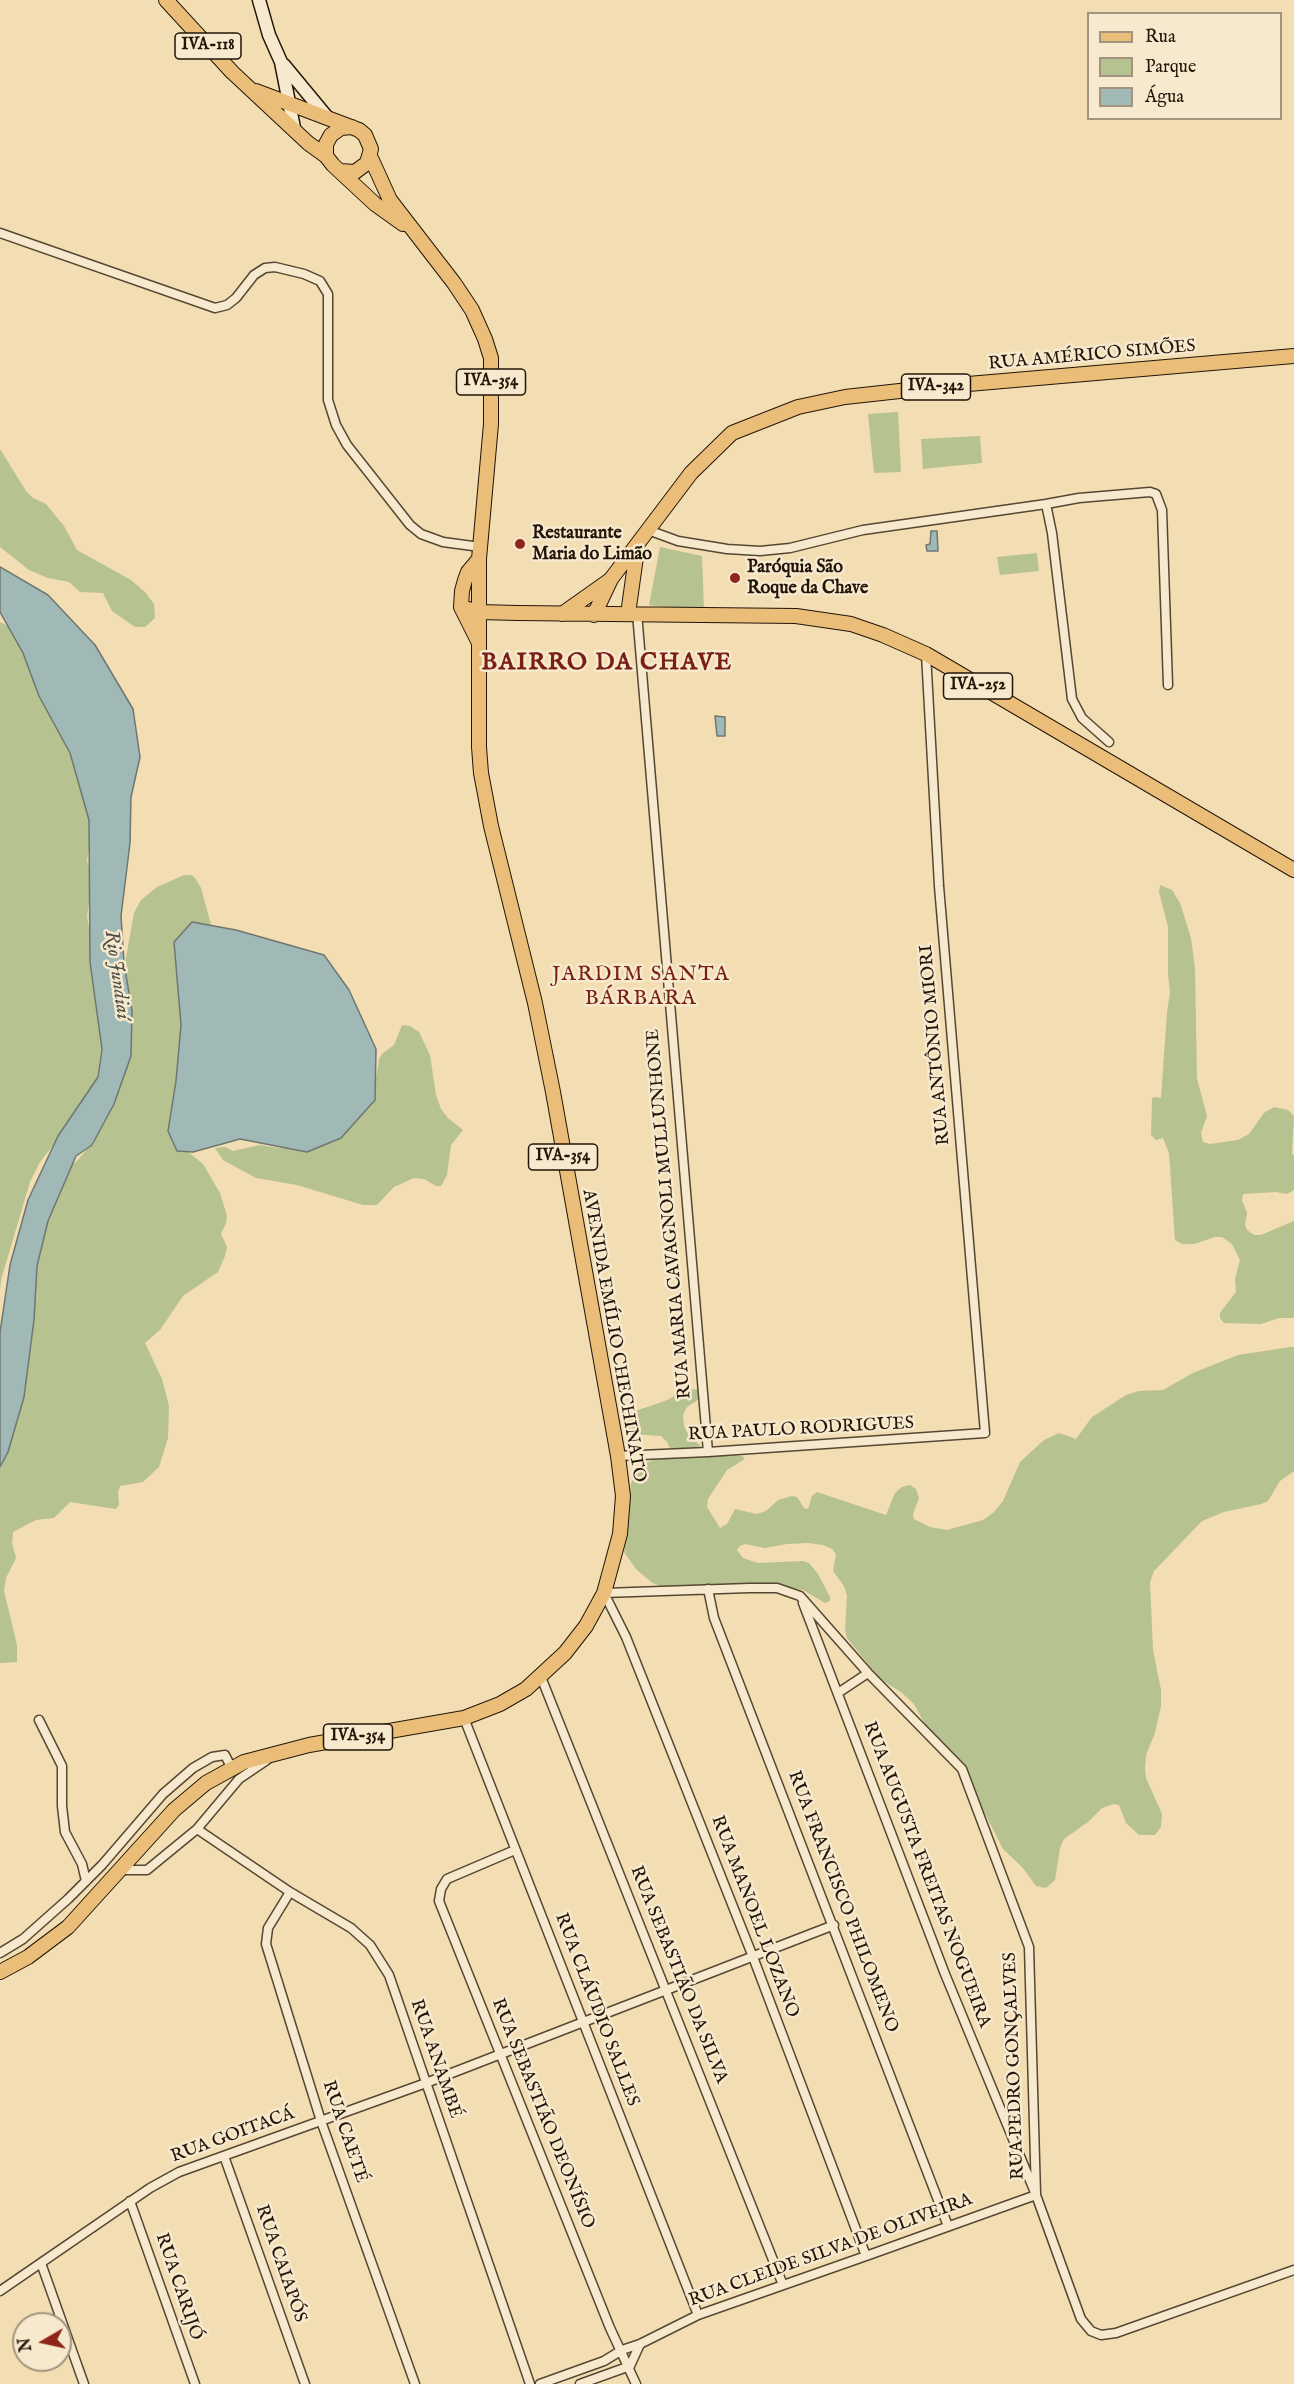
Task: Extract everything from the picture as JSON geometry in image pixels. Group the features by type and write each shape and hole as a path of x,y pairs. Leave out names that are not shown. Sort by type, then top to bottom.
{"main road":[{"name":"IVA-118","path":"166,0 232,72 308,143 326,156"},
{"path":"258,0 269,35 281,62 294,128"},
{"path":"281,62 327,117"},
{"name":"IVA-118","path":"251,89 352,127"},
{"path":"352,127 365,135 369,141 370,156 362,169 347,173 339,171 326,156 326,144 331,135 340,128 352,127"},
{"name":"AVENIDA EMÍLIO CHECHINATO","path":"0,1972 28,1958 68,1927 174,1810 206,1783 244,1762 277,1753 464,1718 500,1704 541,1677 566,1653 586,1626 604,1593 620,1534 623,1496 618,1456 543,1041 491,826 482,772 479,553 491,424 491,358 472,310 390,200 370,156"},
{"name":"AVENIDA EMÍLIO CHECHINATO","path":"339,171 375,204 411,229"},
{"name":"RUA AMÉRICO SIMÕES","path":"594,615 611,579 637,548 682,483 732,434 798,407 845,397 945,386 1294,356"},
{"name":"RUA MARIA CAVAGNOLI MULLUNHONE","path":"633,614 637,548"},
{"path":"479,553 465,580 461,607 479,644"},
{"path":"562,615 611,579"},
{"path":"461,607 479,612"},
{"name":"IVA-252","path":"479,612 562,615 796,616 851,624 926,654 1294,870"}],"street":[{"path":"0,233 214,308 227,305 236,298 254,275 265,268 275,267 296,272 320,282 328,294 328,400 336,425 347,446 410,525 421,534 479,553"},
{"path":"648,530 678,541 727,549 760,551 790,548 863,530 1079,498 1150,492 1156,494 1162,510 1168,686"},
{"path":"1046,504 1052,533 1072,699 1082,718 1109,742"},
{"name":"RUA MARIA CAVAGNOLI MULLUNHONE","path":"633,614 708,1452"},
{"name":"RUA ANTÔNIO MIORI","path":"926,654 941,907 985,1433"},
{"name":"RUA PAULO RODRIGUES","path":"618,1456 985,1433"},
{"path":"604,1593 777,1588 800,1596"},
{"name":"RUA FRANCISCO PHILOMENO","path":"708,1589 714,1617 948,2226"},
{"name":"RUA MANOEL LOZANO","path":"604,1593 627,1637 753,1957 866,2256"},
{"name":"RUA PEDRO GONÇALVES","path":"800,1596 868,1673 962,1769 1029,1947 1036,2195"},
{"name":"RUA AUGUSTA FREITAS NOGUEIRA","path":"800,1596 945,1974 1036,2195 1081,2319 1091,2331 1101,2335 1116,2333 1294,2270"},
{"path":"838,1693 868,1673"},
{"name":"RUA SEBASTIÃO DA SILVA","path":"541,1677 783,2285"},
{"name":"RUA CLÁUDIO SALLES","path":"464,1718 698,2315"},
{"path":"39,1720 62,1766 62,1806 65,1832 82,1864 86,1881"},
{"path":"119,1870 147,1870 197,1829 239,1779 277,1753"},
{"path":"0,1953 23,1939 86,1881 163,1794 193,1768 212,1757 225,1755 232,1769"},
{"name":"RUA ANAMBÉ","path":"197,1829 290,1892 351,1928 370,1945 389,1975 530,2384"},
{"name":"RUA SEBASTIÃO DEONÍSIO","path":"515,1850 447,1879 441,1888 439,1901 610,2328 630,2366 636,2384"},
{"name":"RUA CAETÉ","path":"290,1892 268,1928 266,1944 321,2121 415,2384"},
{"name":"RUA GOITACÁ","path":"0,2291 130,2201 179,2172 426,2083 834,1925"},
{"name":"RUA CAIAPÓS","path":"224,2156 304,2384"},
{"name":"RUA CLEIDE SILVA DE OLIVEIRA","path":"540,2384 604,2361 622,2350 640,2344 698,2315 1036,2195"},
{"name":"RUA CARIJÓ","path":"130,2201 195,2384"},
{"path":"41,2263 84,2384"},
{"path":"580,2384 630,2366 640,2344"}],"green space":[{"path":"898,412 901,472 874,473 868,414"},
{"path":"980,436 982,463 923,469 921,439"},
{"path":"0,449 26,491 33,498 46,504 64,526 77,550 131,580 146,593 154,604 155,618 145,627 135,627 112,611 103,593 80,592 69,582 48,578 29,570 0,547"},
{"path":"660,547 702,556 704,611 649,605"},
{"path":"1037,553 1039,571 1000,575 997,557"},
{"path":"0,622 8,626 80,747 92,830 87,860 92,879 87,917 93,947 101,1025 101,1050 97,1080 89,1100 40,1162 30,1182 1,1280 0,1292"},
{"path":"184,875 191,875 195,878 201,888 212,928 175,1141 203,1164 220,1193 227,1216 221,1234 227,1247 225,1256 218,1272 183,1296 160,1330 145,1343 162,1379 169,1406 168,1438 159,1467 143,1482 120,1486 119,1505 116,1509 70,1502 54,1518 36,1520 13,1532 12,1543 16,1558 6,1578 4,1591 17,1645 17,1662 0,1663 0,1446 51,1183 78,1160 97,1136 111,1110 119,1088 125,1050 126,958 134,913 141,900 157,887"},
{"path":"1160,885 1172,890 1180,903 1191,938 1195,968 1197,1079 1207,1116 1201,1133 1203,1142 1210,1144 1238,1140 1249,1134 1264,1113 1274,1107 1288,1110 1294,1116 1292,1153 1294,1156 1294,1190 1287,1194 1276,1192 1243,1194 1242,1200 1247,1213 1245,1225 1247,1230 1254,1235 1261,1235 1294,1221 1294,1318 1279,1318 1261,1324 1224,1323 1220,1318 1220,1313 1236,1292 1235,1279 1240,1260 1232,1244 1222,1237 1194,1244 1182,1244 1175,1240 1169,1153 1163,1138 1156,1140 1151,1135 1152,1099 1161,1098 1170,993 1168,927 1159,892"},
{"path":"402,1025 410,1026 419,1032 430,1055 436,1095 441,1109 463,1130 451,1145 447,1175 441,1186 436,1186 424,1179 414,1178 394,1187 377,1205 363,1205 297,1185 256,1178 223,1160 215,1148 225,1147 233,1151 260,1145 280,1148 302,1147 370,1099 375,1085 379,1059 394,1045"},
{"path":"1294,1347 1294,1471 1280,1481 1268,1501 1224,1512 1202,1521 1154,1571 1150,1582 1153,1650 1161,1690 1161,1706 1155,1733 1146,1755 1145,1768 1146,1778 1162,1814 1161,1827 1155,1835 1139,1835 1126,1823 1119,1805 1114,1804 1102,1808 1088,1822 1064,1839 1060,1848 1055,1880 1046,1888 1036,1886 1023,1868 1003,1849 970,1784 929,1732 914,1704 901,1692 880,1679 847,1638 845,1629 847,1596 844,1586 833,1571 836,1554 832,1549 808,1543 765,1548 745,1544 737,1550 743,1558 758,1563 803,1561 809,1563 818,1574 830,1597 830,1601 825,1603 803,1590 763,1583 702,1593 677,1594 651,1582 636,1569 624,1552 631,1483 640,1466 666,1454 670,1448 661,1436 630,1434 625,1428 626,1419 638,1410 665,1401 686,1390 697,1389 702,1393 701,1398 687,1407 683,1415 684,1426 689,1436 704,1449 742,1456 745,1459 727,1470 708,1499 707,1507 720,1528 727,1524 735,1509 757,1514 766,1511 778,1500 792,1496 797,1497 804,1508 808,1509 812,1496 817,1492 886,1515 895,1493 902,1487 910,1485 916,1489 919,1498 913,1514 914,1519 930,1527 947,1530 983,1520 993,1513 1003,1501 1020,1462 1044,1440 1059,1433 1076,1439 1092,1417 1126,1395 1139,1391 1163,1390 1193,1373 1238,1355"}],"water":[{"path":"931,531 937,531 938,551 927,551 926,545 930,544"},
{"name":"Rio Jundiaí","path":"0,567 48,595 95,645 133,709 140,757 131,797 130,843 121,916 124,963 132,1011 131,1056 114,1104 92,1145 76,1156 48,1221 37,1266 34,1320 24,1397 8,1452 0,1467 0,1332 10,1265 28,1200 58,1136 98,1077 102,1049 90,962 89,820 70,753 39,696 23,653 0,612"},
{"path":"715,716 725,717 725,736 717,736"},
{"path":"192,922 236,930 324,955 349,990 376,1049 375,1100 341,1138 307,1152 240,1139 193,1152 177,1151 168,1131 176,1081 181,1025 174,942"}],"place":[{"name":"Restaurante Maria do Limão","path":"520,544"},
{"name":"Paróquia São Roque da Chave","path":"735,578"}],"district":[{"name":"BAIRRO DA CHAVE","path":"607,664"},
{"name":"JARDIM SANTA BÁRBARA","path":"641,988"}]}
